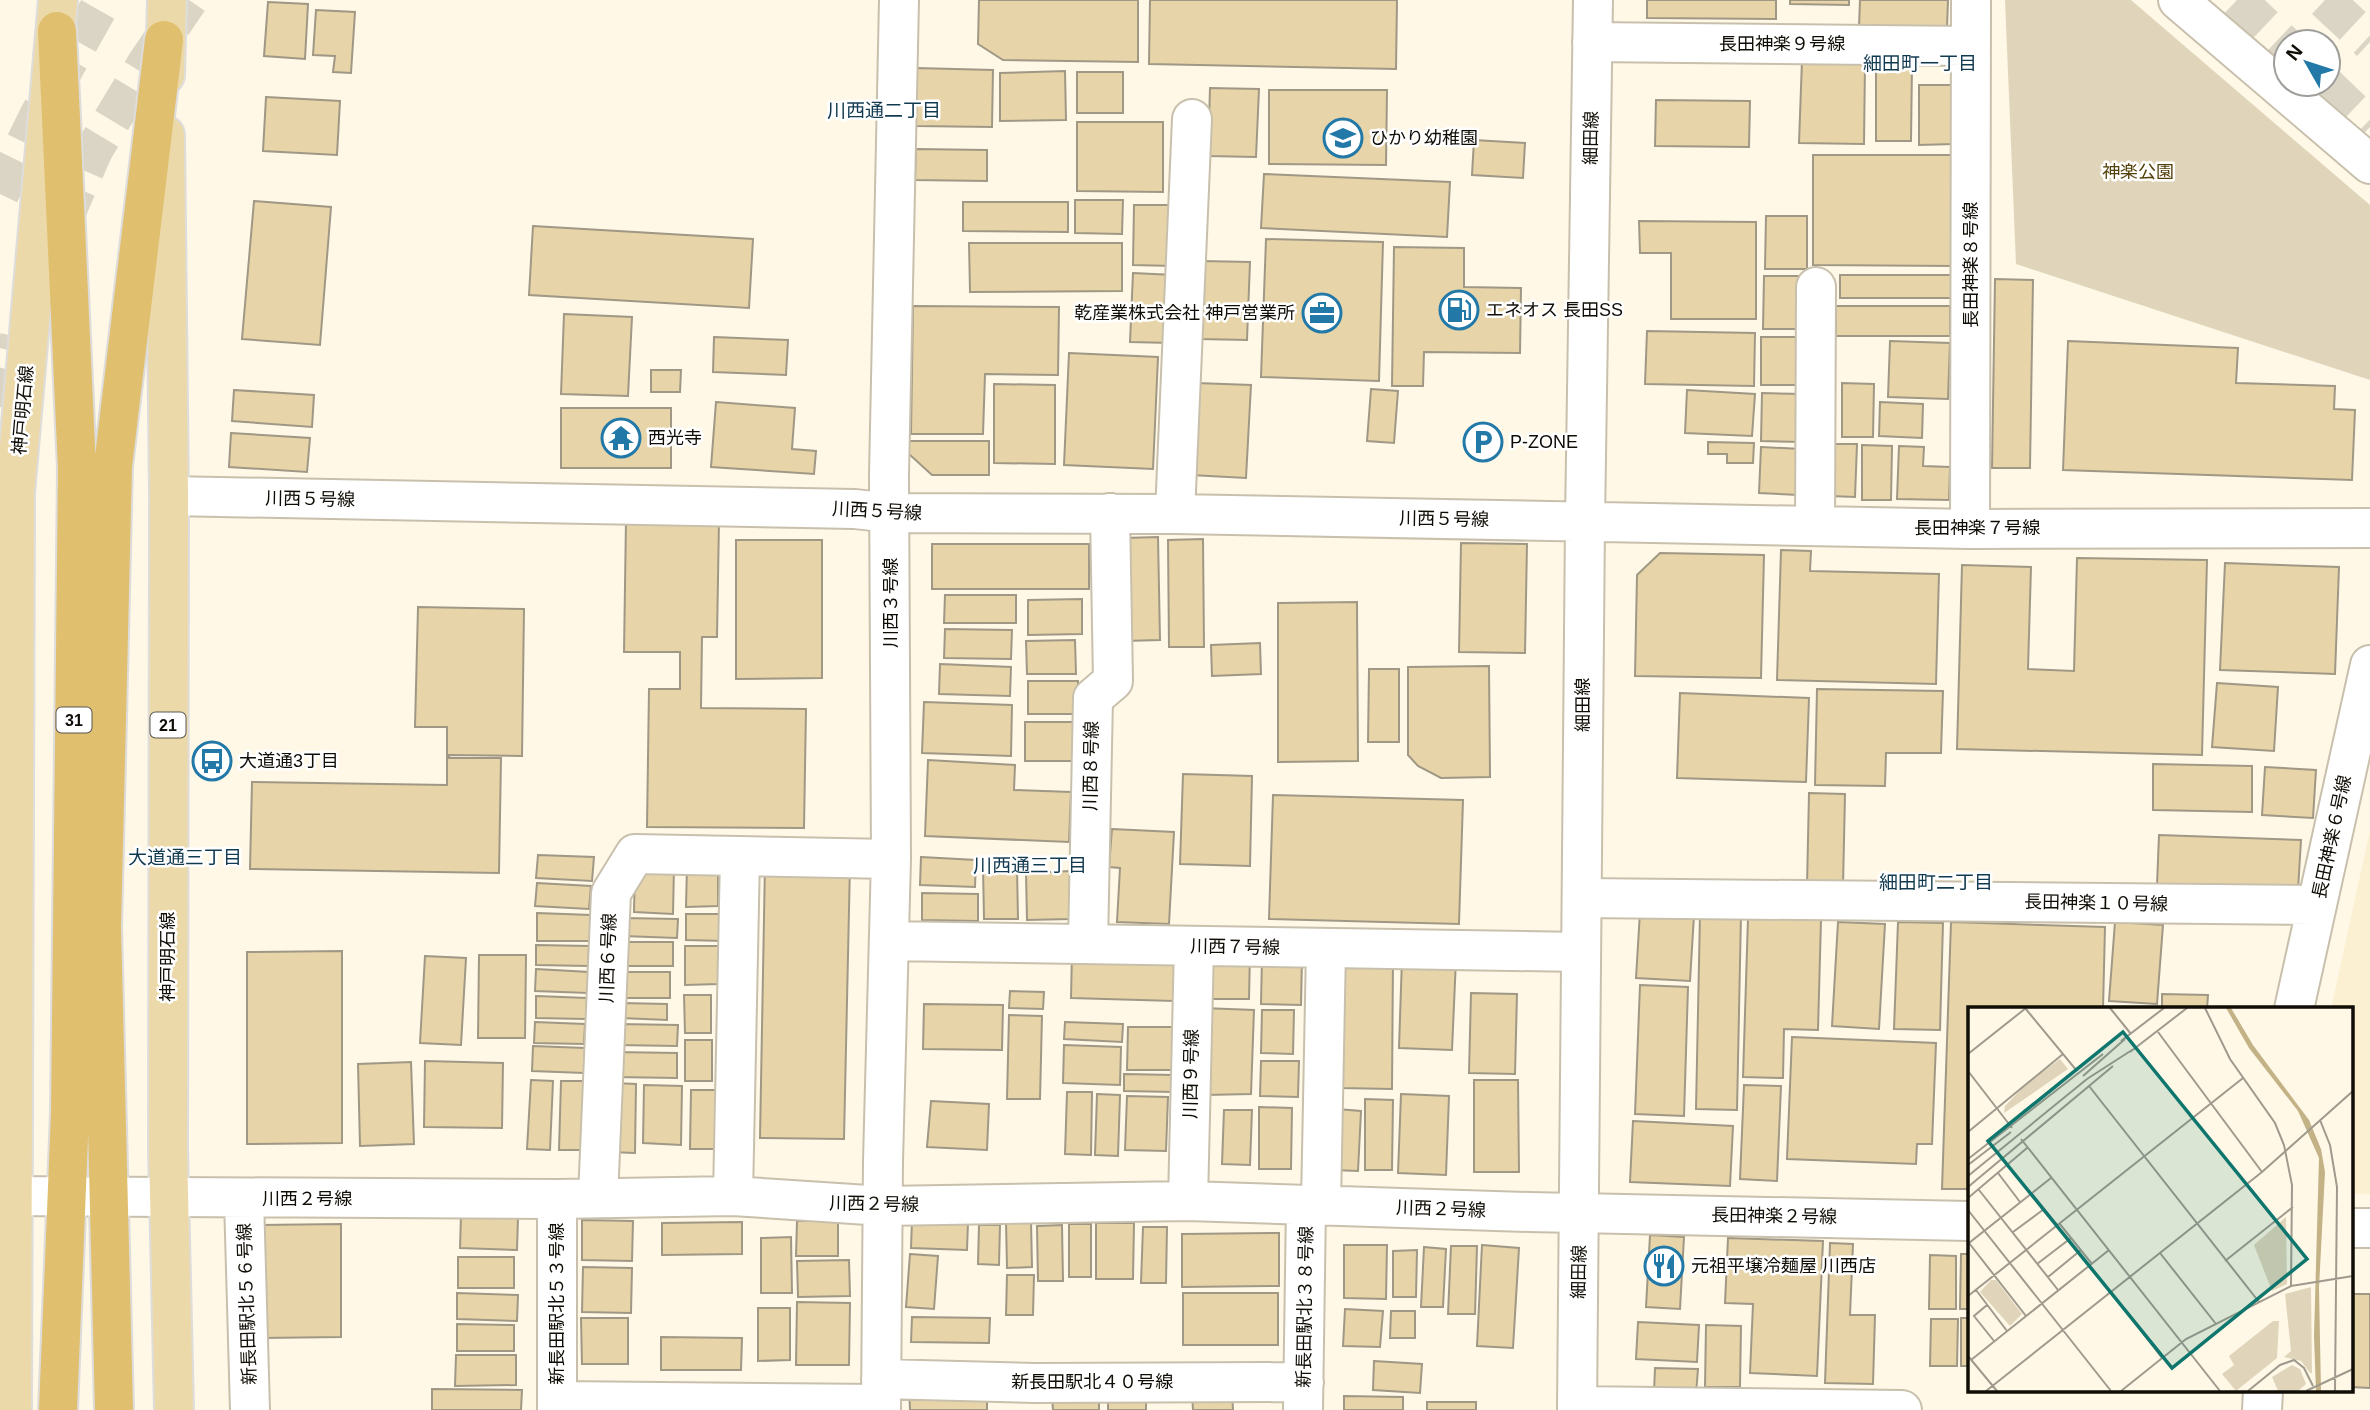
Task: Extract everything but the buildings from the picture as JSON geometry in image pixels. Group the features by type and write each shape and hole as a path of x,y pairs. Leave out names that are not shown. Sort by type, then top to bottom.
{"highway":[{"name":"31","path":"58,15 77,469 70,1114 58,1410"},
{"name":"31","path":"114,1410 102,927 113,466 164,40"}],"main road":[{"name":"神戸明石線","path":"167,0 164,40 169,496 169,1196 174,1410"},
{"name":"神戸明石線","path":"12,1410 7,1196 8,493 58,15"}],"street":[{"name":"川西３号線","path":"881,1398 891,859 889,474 899,0"},
{"name":"細田線","path":"1577,1408 1593,0"},
{"name":"長田神楽８号線","path":"1970,529 1971,0"},
{"path":"2178,0 2370,164"},
{"name":"長田神楽９号線","path":"1592,42 1971,46"},
{"path":"1175,514 1192,119"},
{"path":"1815,526 1816,287"},
{"name":"川西５号線","path":"169,496 841,509 891,513 1110,513 1585,522"},
{"name":"川西８号線","path":"1088,944 1093,698 1113,681 1110,513"},
{"name":"長田神楽７号線","path":"1585,522 1970,529 2370,528"},
{"name":"長田神楽６号線","path":"2294,1007 2370,665"},
{"name":"川西６号線","path":"598,1198 611,893 635,855 891,859"},
{"path":"733,1196 740,856"},
{"name":"長田神楽１０号線","path":"1582,898 2317,905"},
{"name":"川西７号線","path":"889,941 1581,953"},
{"name":"川西９号線","path":"1188,1201 1194,946"},
{"name":"新長田駅北３８号線","path":"1304,1396 1326,948"},
{"name":"川西２号線","path":"7,1196 244,1199 733,1196 883,1206 1188,1201 1579,1212"},
{"name":"新長田駅北５６号線","path":"244,1199 250,1410"},
{"name":"新長田駅北５３号線","path":"557,1199 558,1405"},
{"name":"長田神楽２号線","path":"1579,1212 1968,1221"},
{"path":"2352,1228 2370,1228"},
{"path":"2262,1410 2263,1392"},
{"name":"新長田駅北４０号線","path":"558,1405 714,1406 881,1398 1035,1396 1304,1396"},
{"path":"1577,1408 1902,1410"}],"shaded area":[{"path":"2370,830 2370,1194 2352,1194 2352,1007 2331,1007"}],"green space":[{"name":"神楽公園","path":"2005,0 2131,0 2370,205 2370,380 2016,264"}],"tunnel":[{"path":"0,194 38,116 103,0"},
{"path":"62,223 94,150 145,65 189,0"},
{"path":"2237,0 2272,33"},
{"path":"2325,0 2370,42"},
{"path":"2340,98 2370,127"},
{"path":"0,407 19,338"}],"place":[{"name":"ひかり幼稚園","path":"1343,138"},
{"name":"エネオス 長田SS","path":"1459,310"},
{"name":"乾産業株式会社 神戸営業所","path":"1322,313"},
{"name":"西光寺","path":"621,438"},
{"name":"P-ZONE","path":"1483,442"},
{"name":"大道通3丁目","path":"212,761"},
{"name":"元祖平壌冷麺屋 川西店","path":"1664,1266"}],"district":[{"name":"細田町一丁目","path":"1920,63"},
{"name":"川西通二丁目","path":"884,110"},
{"name":"大道通三丁目","path":"185,857"},
{"name":"川西通三丁目","path":"1030,865"},
{"name":"細田町二丁目","path":"1936,882"}]}
